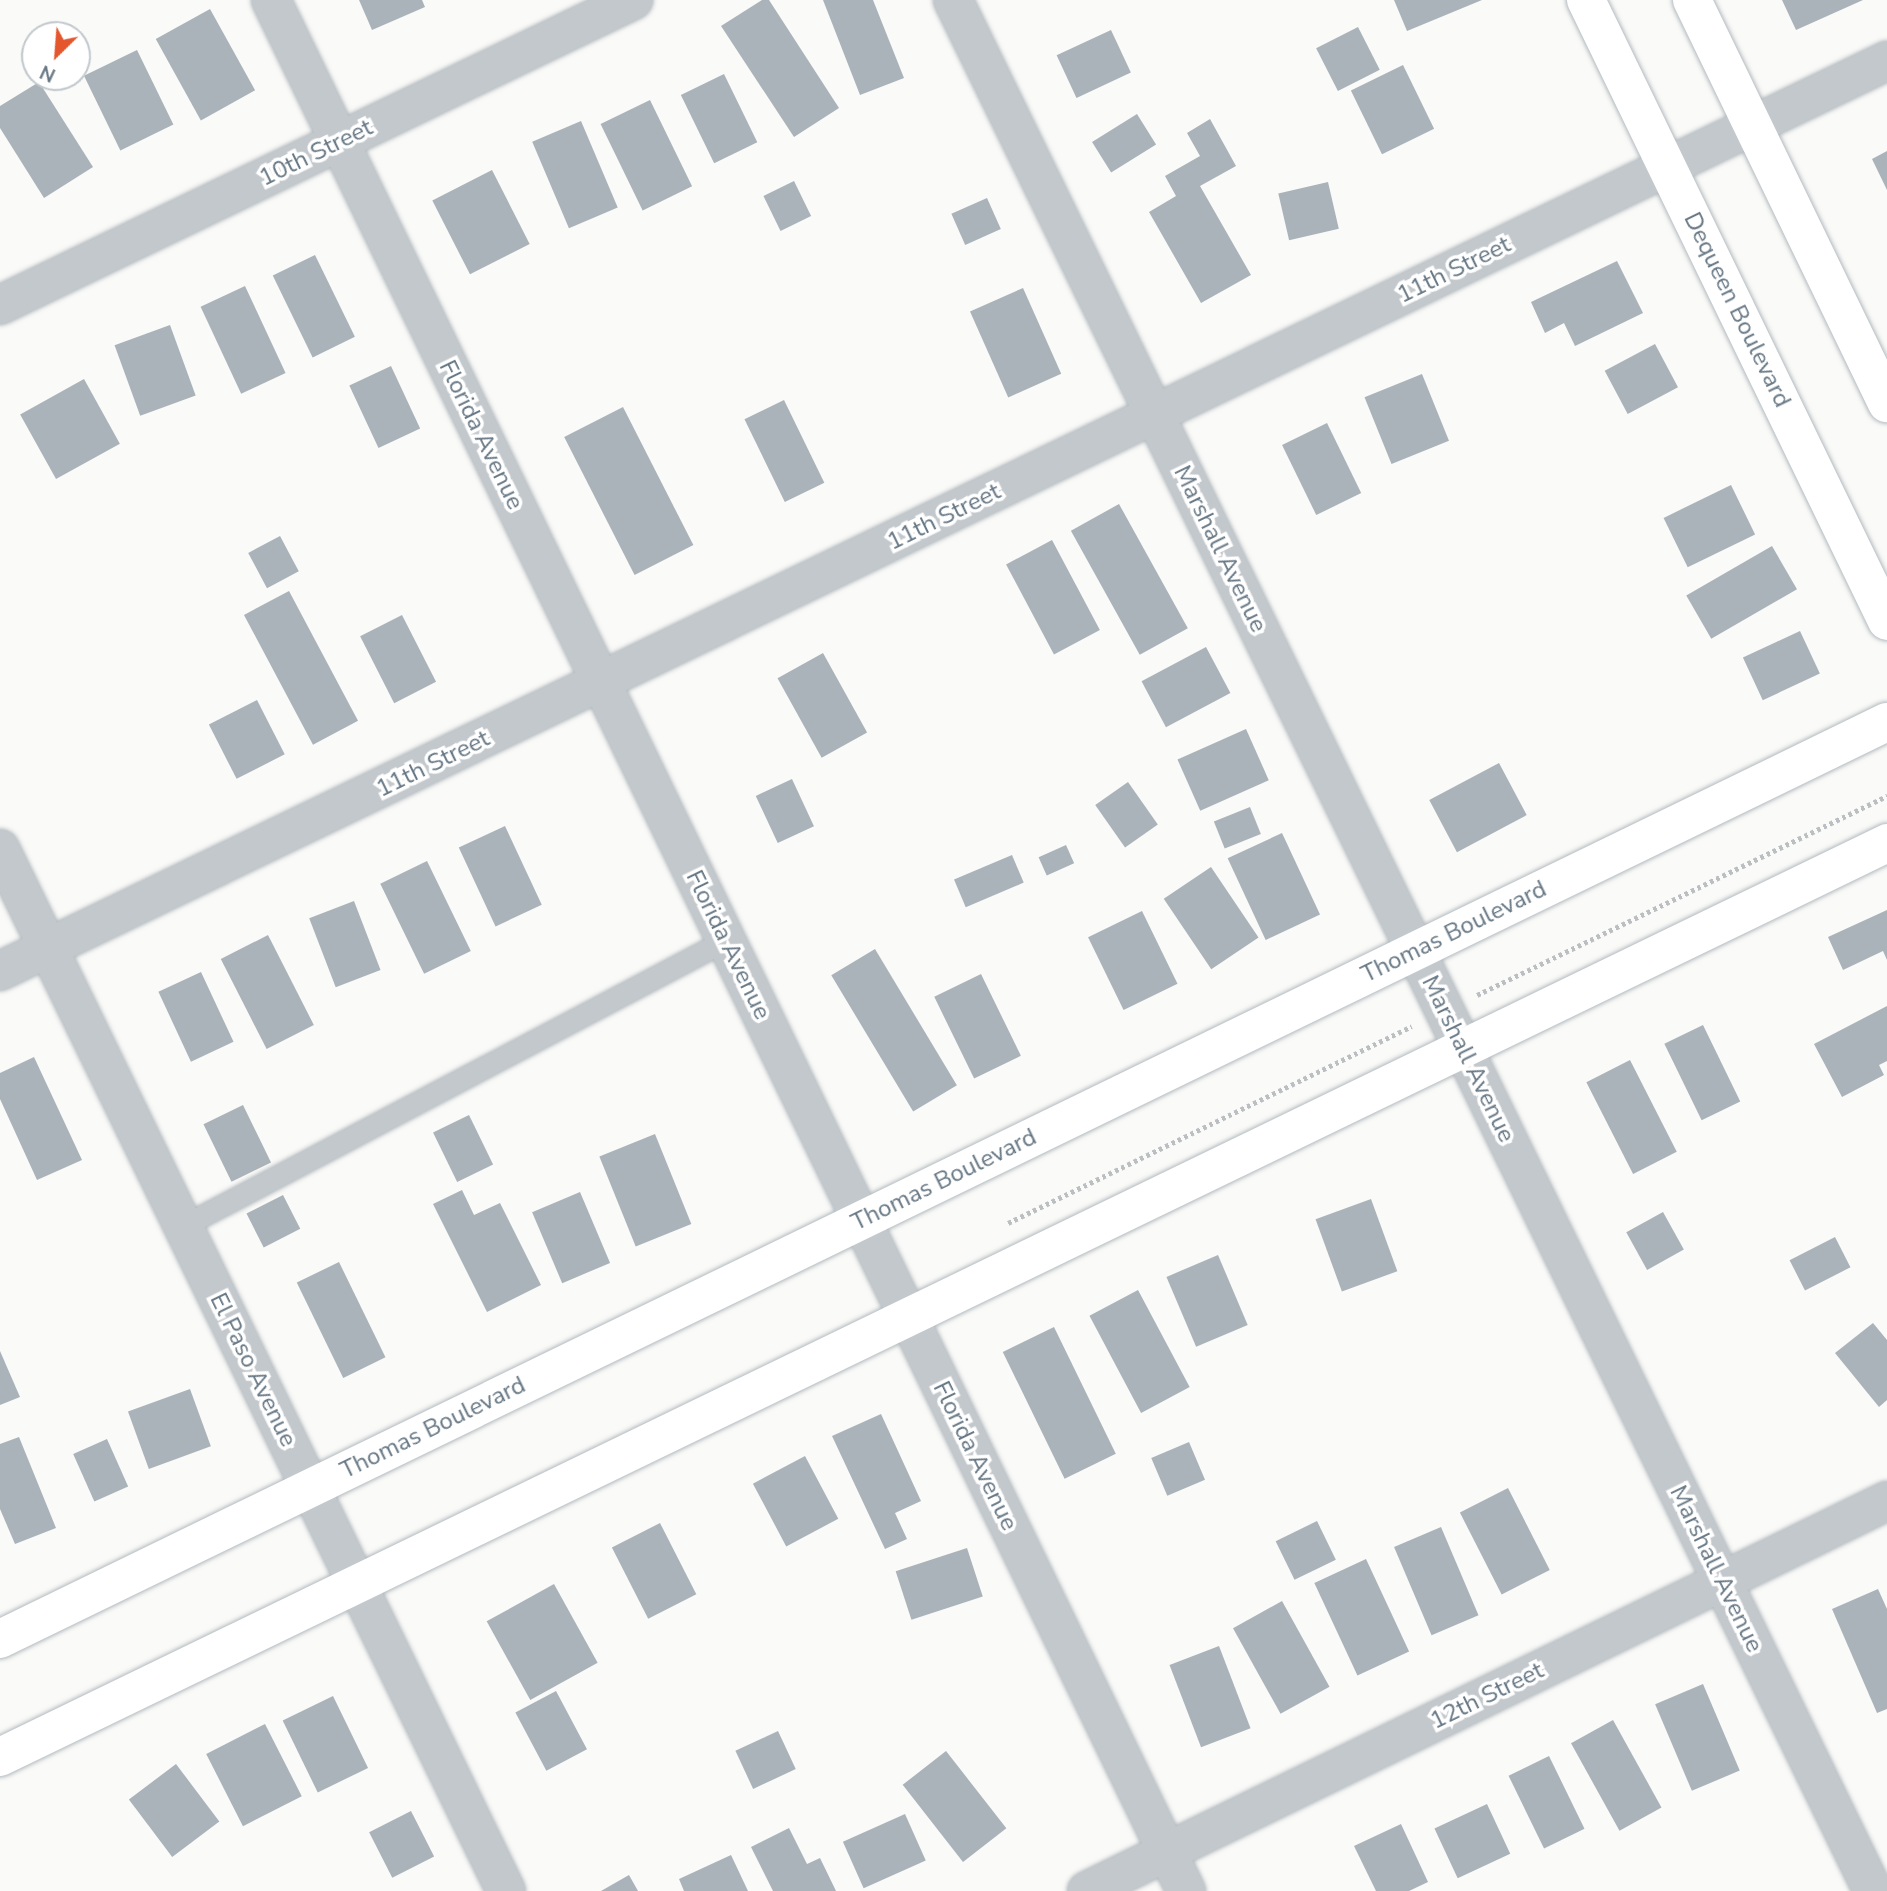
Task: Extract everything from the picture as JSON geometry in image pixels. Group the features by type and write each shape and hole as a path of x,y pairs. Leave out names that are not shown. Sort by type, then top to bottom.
{"main road":[{"name":"Dequeen Boulevard","path":"1586,0 1887,621"},
{"path":"1692,0 1887,403"},
{"name":"Thomas Boulevard","path":"0,1639 1887,722"},
{"path":"0,1758 1887,843"}],"street":[{"name":"Florida Avenue","path":"271,0 1186,1891"},
{"name":"10th Street","path":"0,305 633,0"},
{"name":"Marshall Avenue","path":"953,0 1873,1891"},
{"name":"11th Street","path":"0,971 1887,61"},
{"name":"El Paso Avenue","path":"0,849 506,1891"},
{"name":"12th Street","path":"1087,1891 1887,1501"}],"lane":[{"path":"183,1226 726,940"}],"building":[{"path":"359,0 422,0 425,7 372,30"},
{"path":"762,0 769,0 839,108 794,137 721,26"},
{"path":"823,0 873,0 904,78 860,95"},
{"path":"1394,0 1482,0 1407,31"},
{"path":"1782,0 1863,0 1796,30"},
{"path":"210,9 255,90 201,120 156,39"},
{"path":"1358,27 1380,70 1338,91 1316,48"},
{"path":"1111,30 1131,73 1076,98 1057,55"},
{"path":"137,50 173,125 120,150 91,90 91,72"},
{"path":"1403,65 1434,129 1382,154 1351,90"},
{"path":"724,74 757,142 714,163 681,95"},
{"path":"24,91 45,91 93,167 44,198 0,128 0,106"},
{"path":"650,100 692,186 643,210 601,124"},
{"path":"1137,114 1156,145 1111,173 1092,142"},
{"path":"1210,119 1236,166 1200,186 1251,275 1201,303 1149,212 1176,196 1165,176 1200,156 1187,133"},
{"path":"581,121 618,208 569,228 532,142"},
{"path":"1887,151 1887,190 1872,159"},
{"path":"492,170 530,244 470,274 432,200"},
{"path":"794,181 811,216 781,231 763,196"},
{"path":"1328,182 1339,229 1289,240 1278,193"},
{"path":"987,198 1001,229 965,245 951,214"},
{"path":"315,255 355,337 313,357 273,276"},
{"path":"1617,261 1643,313 1575,346 1564,323 1545,333 1531,302"},
{"path":"245,286 286,373 241,394 201,307"},
{"path":"1023,288 1061,374 1008,397 970,312"},
{"path":"170,325 196,395 140,416 115,345"},
{"path":"1655,344 1678,387 1628,414 1605,371"},
{"path":"391,366 420,429 378,448 349,385"},
{"path":"1422,374 1449,441 1391,464 1365,397"},
{"path":"84,379 120,444 56,479 20,414"},
{"path":"784,400 824,483 785,502 744,419"},
{"path":"623,407 693,545 635,575 564,437"},
{"path":"1327,423 1361,493 1316,515 1282,445"},
{"path":"1731,485 1755,534 1688,567 1664,518"},
{"path":"1119,504 1188,628 1140,655 1071,531"},
{"path":"280,536 299,571 267,588 248,553"},
{"path":"1052,540 1100,630 1054,654 1006,564"},
{"path":"1772,546 1797,589 1711,639 1686,596"},
{"path":"289,591 358,721 313,745 244,615"},
{"path":"402,615 436,682 394,703 360,636"},
{"path":"1800,631 1820,674 1763,700 1743,658"},
{"path":"1206,647 1230,693 1166,727 1142,681"},
{"path":"823,653 867,733 822,758 778,678"},
{"path":"257,700 285,754 237,779 209,725"},
{"path":"1246,729 1269,780 1200,811 1177,760"},
{"path":"1499,763 1527,815 1457,852 1429,800"},
{"path":"792,779 814,826 778,843 756,796"},
{"path":"1128,782 1158,825 1125,848 1095,805"},
{"path":"1250,807 1261,834 1225,848 1214,822"},
{"path":"505,826 542,905 496,926 459,848"},
{"path":"1282,833 1320,915 1266,940 1228,858"},
{"path":"1066,845 1074,863 1047,875 1039,857"},
{"path":"1012,855 1024,883 966,907 954,880"},
{"path":"427,861 471,951 424,974 380,884"},
{"path":"1211,867 1259,937 1211,969 1164,899"},
{"path":"354,901 381,970 336,987 309,918"},
{"path":"1887,910 1887,960 1883,951 1843,970 1828,937"},
{"path":"1142,911 1178,984 1124,1010 1088,937"},
{"path":"268,935 314,1025 267,1049 221,959"},
{"path":"875,949 957,1085 913,1112 831,975"},
{"path":"201,972 234,1042 191,1062 158,992"},
{"path":"981,974 1021,1056 974,1079 934,997"},
{"path":"1887,1006 1887,1061 1879,1065 1884,1075 1842,1097 1814,1044"},
{"path":"1703,1025 1740,1101 1702,1120 1664,1044"},
{"path":"34,1057 82,1160 37,1180 0,1099 0,1073"},
{"path":"1630,1060 1677,1152 1633,1174 1586,1082"},
{"path":"243,1105 271,1163 232,1182 203,1124"},
{"path":"469,1115 493,1164 457,1182 433,1133"},
{"path":"655,1134 691,1224 636,1246 599,1156"},
{"path":"462,1190 474,1215 500,1203 541,1285 487,1312 433,1204"},
{"path":"580,1192 610,1263 562,1283 532,1212"},
{"path":"283,1195 300,1229 264,1247 246,1214"},
{"path":"1371,1199 1397,1271 1342,1292 1316,1219"},
{"path":"1663,1212 1684,1250 1647,1270 1626,1232"},
{"path":"1835,1237 1850,1267 1805,1290 1790,1260"},
{"path":"1218,1255 1248,1325 1196,1347 1166,1277"},
{"path":"339,1262 385,1357 343,1378 297,1283"},
{"path":"1138,1290 1190,1387 1141,1413 1089,1316"},
{"path":"1873,1323 1887,1340 1887,1400 1879,1407 1835,1353"},
{"path":"1054,1327 1116,1454 1065,1479 1003,1352"},
{"path":"0,1351 20,1397 0,1405"},
{"path":"190,1389 211,1446 149,1469 128,1412"},
{"path":"881,1414 921,1501 895,1513 907,1539 885,1549 832,1436"},
{"path":"19,1437 56,1528 15,1544 0,1509 0,1444"},
{"path":"107,1439 128,1487 94,1502 73,1454"},
{"path":"1189,1442 1205,1480 1167,1496 1151,1458"},
{"path":"805,1456 838,1519 786,1546 753,1484"},
{"path":"1508,1488 1550,1570 1502,1594 1460,1513"},
{"path":"1317,1521 1336,1560 1295,1580 1276,1541"},
{"path":"660,1523 696,1594 648,1619 612,1548"},
{"path":"1441,1527 1479,1615 1432,1635 1394,1547"},
{"path":"967,1548 983,1597 911,1620 896,1571"},
{"path":"1366,1559 1409,1651 1357,1676 1314,1583"},
{"path":"554,1584 598,1663 530,1700 487,1621"},
{"path":"1878,1589 1887,1609 1887,1709 1877,1713 1832,1609"},
{"path":"1282,1601 1330,1687 1281,1714 1233,1628"},
{"path":"1219,1646 1251,1728 1201,1747 1170,1665"},
{"path":"1703,1684 1740,1771 1692,1791 1655,1704"},
{"path":"556,1691 587,1749 546,1771 515,1713"},
{"path":"333,1696 368,1768 318,1792 283,1721"},
{"path":"1613,1720 1661,1807 1619,1831 1571,1743"},
{"path":"265,1724 302,1796 243,1826 206,1754"},
{"path":"778,1731 796,1769 753,1789 735,1751"},
{"path":"946,1751 1006,1828 963,1862 903,1785"},
{"path":"1549,1756 1585,1829 1544,1849 1509,1776"},
{"path":"176,1764 219,1822 172,1857 129,1800"},
{"path":"1487,1804 1510,1854 1458,1878 1434,1829"},
{"path":"411,1811 434,1856 392,1878 369,1832"},
{"path":"905,1814 926,1861 864,1888 843,1842"},
{"path":"1401,1824 1428,1882 1409,1891 1376,1891 1354,1846"},
{"path":"789,1828 807,1864 820,1858 836,1891 773,1891 751,1847"},
{"path":"731,1855 748,1891 684,1891 679,1879"},
{"path":"629,1875 638,1891 601,1891"}]}
